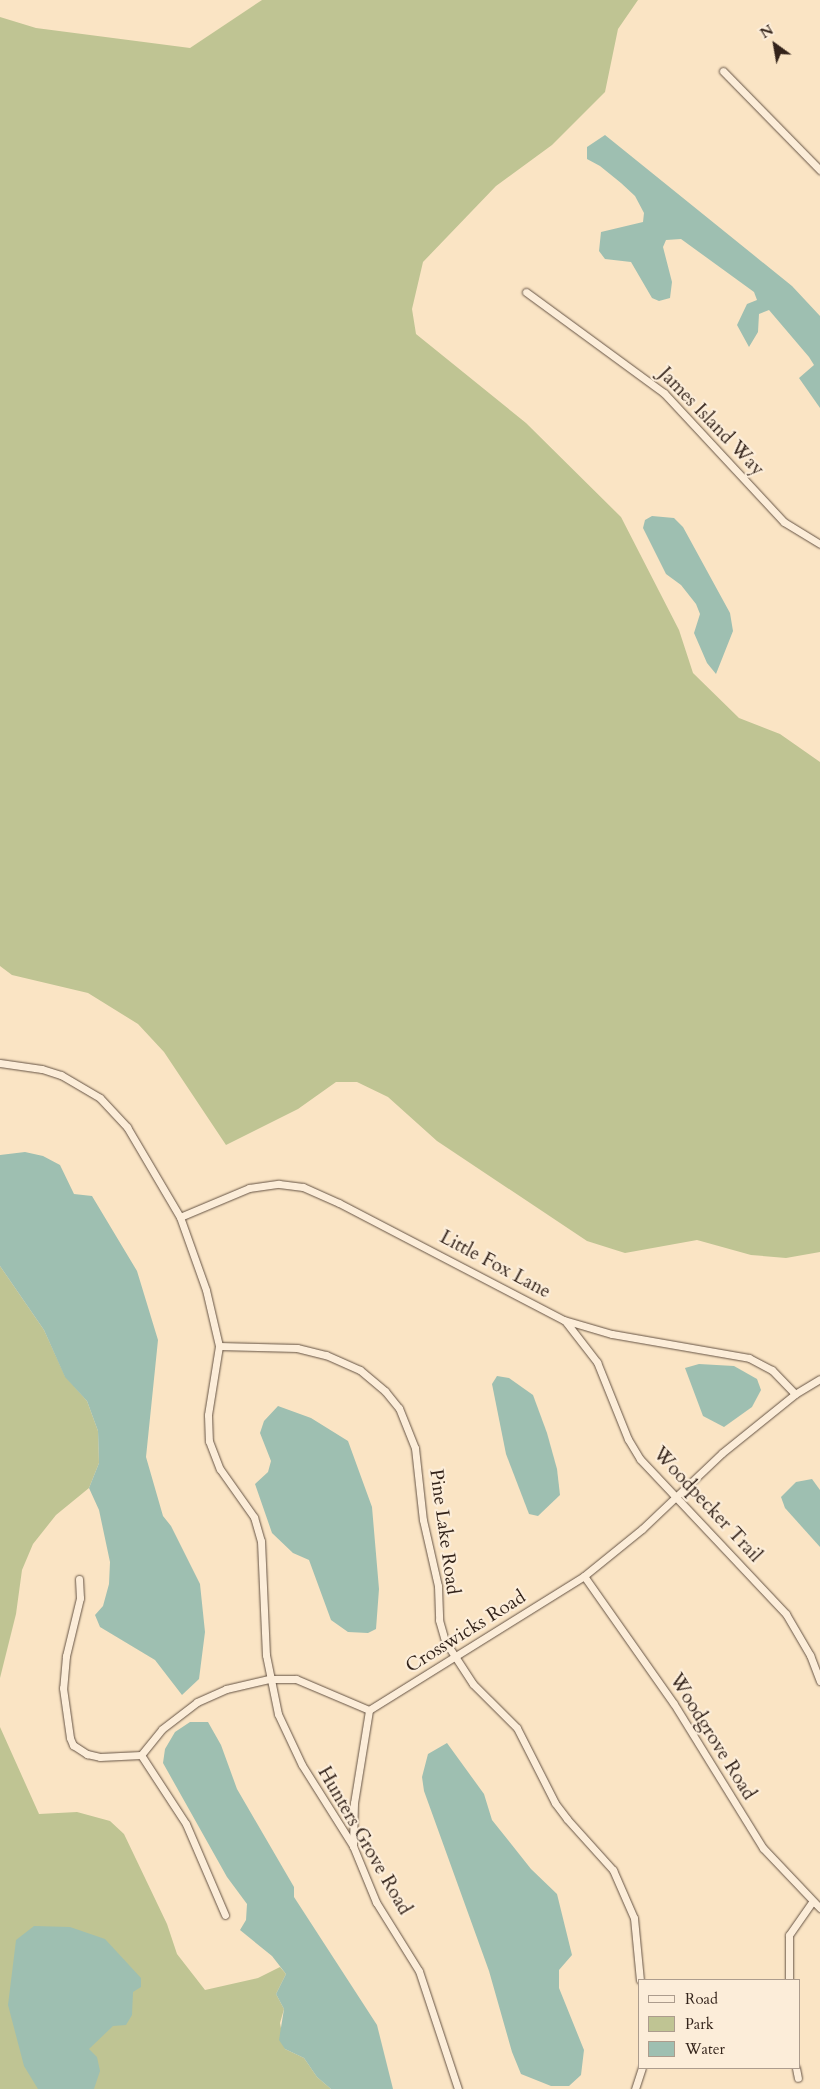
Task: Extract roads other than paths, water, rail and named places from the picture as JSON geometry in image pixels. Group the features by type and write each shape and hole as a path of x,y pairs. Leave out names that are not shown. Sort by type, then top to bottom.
{"street":[{"path":"723,71 820,170"},
{"name":"James Island Way","path":"526,292 664,392 784,522 820,544"},
{"name":"Hunters Grove Road","path":"0,1064 42,1069 61,1075 100,1098 127,1127 180,1217 206,1290 220,1346 208,1430 217,1463 248,1507 258,1530 269,1679 278,1714 291,1745 352,1846 376,1902 419,1971 458,2089"},
{"name":"Little Fox Lane","path":"180,1217 249,1188 279,1184 303,1187 338,1203 564,1320 612,1334 749,1358 772,1370 795,1394"},
{"name":"Woodpecker Trail","path":"564,1320 597,1362 628,1438 640,1459 786,1614 810,1654 820,1681"},
{"name":"Pine Lake Road","path":"220,1346 297,1348 326,1355 360,1370 385,1390 399,1408 415,1448 424,1520 438,1586 439,1620 455,1658 473,1684 517,1728 555,1803 613,1870 634,1918 640,1979"},
{"name":"Crosswicks Road","path":"369,1710 584,1576 642,1529 674,1496 795,1394 820,1379"},
{"name":"Woodgrove Road","path":"584,1576 674,1704 753,1833 812,1902 820,1908"},
{"path":"79,1579 80,1598 66,1656 63,1688 70,1738 73,1744 86,1754 100,1757 141,1755 162,1729 197,1702 226,1689 269,1679 296,1679 369,1710 354,1802 352,1846"},
{"path":"141,1755 186,1824 225,1915"},
{"path":"790,1979 789,1935 812,1902"},
{"path":"635,2089 642,2069"},
{"path":"796,2069 798,2078"}],"water":[{"path":"605,135 792,286 820,316 820,408 799,378 814,365 809,357 769,310 759,314 758,332 749,347 737,325 747,304 757,300 754,292 681,239 666,240 663,247 672,282 670,298 659,301 652,298 631,262 605,259 599,251 601,232 643,222 644,213 635,196 600,166 587,159 587,147"},
{"path":"652,516 674,518 683,527 730,613 733,631 716,674 707,663 694,633 700,614 696,604 681,585 666,574 643,528 645,520"},
{"path":"25,1152 43,1156 60,1165 74,1194 92,1196 137,1271 158,1340 146,1457 163,1516 171,1526 200,1584 205,1632 199,1679 182,1695 155,1660 100,1627 95,1615 103,1606 109,1584 110,1562 99,1510 89,1488 99,1463 98,1431 87,1401 65,1377 44,1330 0,1266 0,1155"},
{"path":"699,1364 734,1366 757,1379 761,1390 752,1407 724,1427 703,1416 685,1368"},
{"path":"497,1376 509,1378 533,1395 547,1433 557,1469 560,1495 538,1516 529,1514 506,1454 492,1384"},
{"path":"278,1406 311,1418 348,1441 372,1507 379,1589 376,1629 368,1633 348,1632 331,1620 309,1560 293,1553 272,1533 255,1484 268,1472 271,1461 260,1433 264,1421"},
{"path":"812,1479 820,1490 820,1547 785,1508 781,1497 796,1482"},
{"path":"190,1722 208,1722 221,1745 237,1789 294,1887 294,1897 377,2025 393,2089 331,2089 317,2077 304,2058 285,2049 279,2040 284,2009 276,1994 286,1974 272,1956 240,1930 246,1920 247,1904 227,1877 163,1763 165,1749 175,1732"},
{"path":"447,1743 484,1794 492,1820 531,1869 557,1894 572,1955 559,1970 559,1988 584,2050 581,2075 569,2086 551,2086 521,2074 512,2052 489,1971 424,1791 422,1777 428,1754"},
{"path":"34,1926 70,1927 105,1939 141,1978 141,1987 133,1992 132,2015 126,2025 113,2026 89,2049 97,2057 100,2071 94,2089 38,2089 24,2066 8,2005 16,1940"}]}
